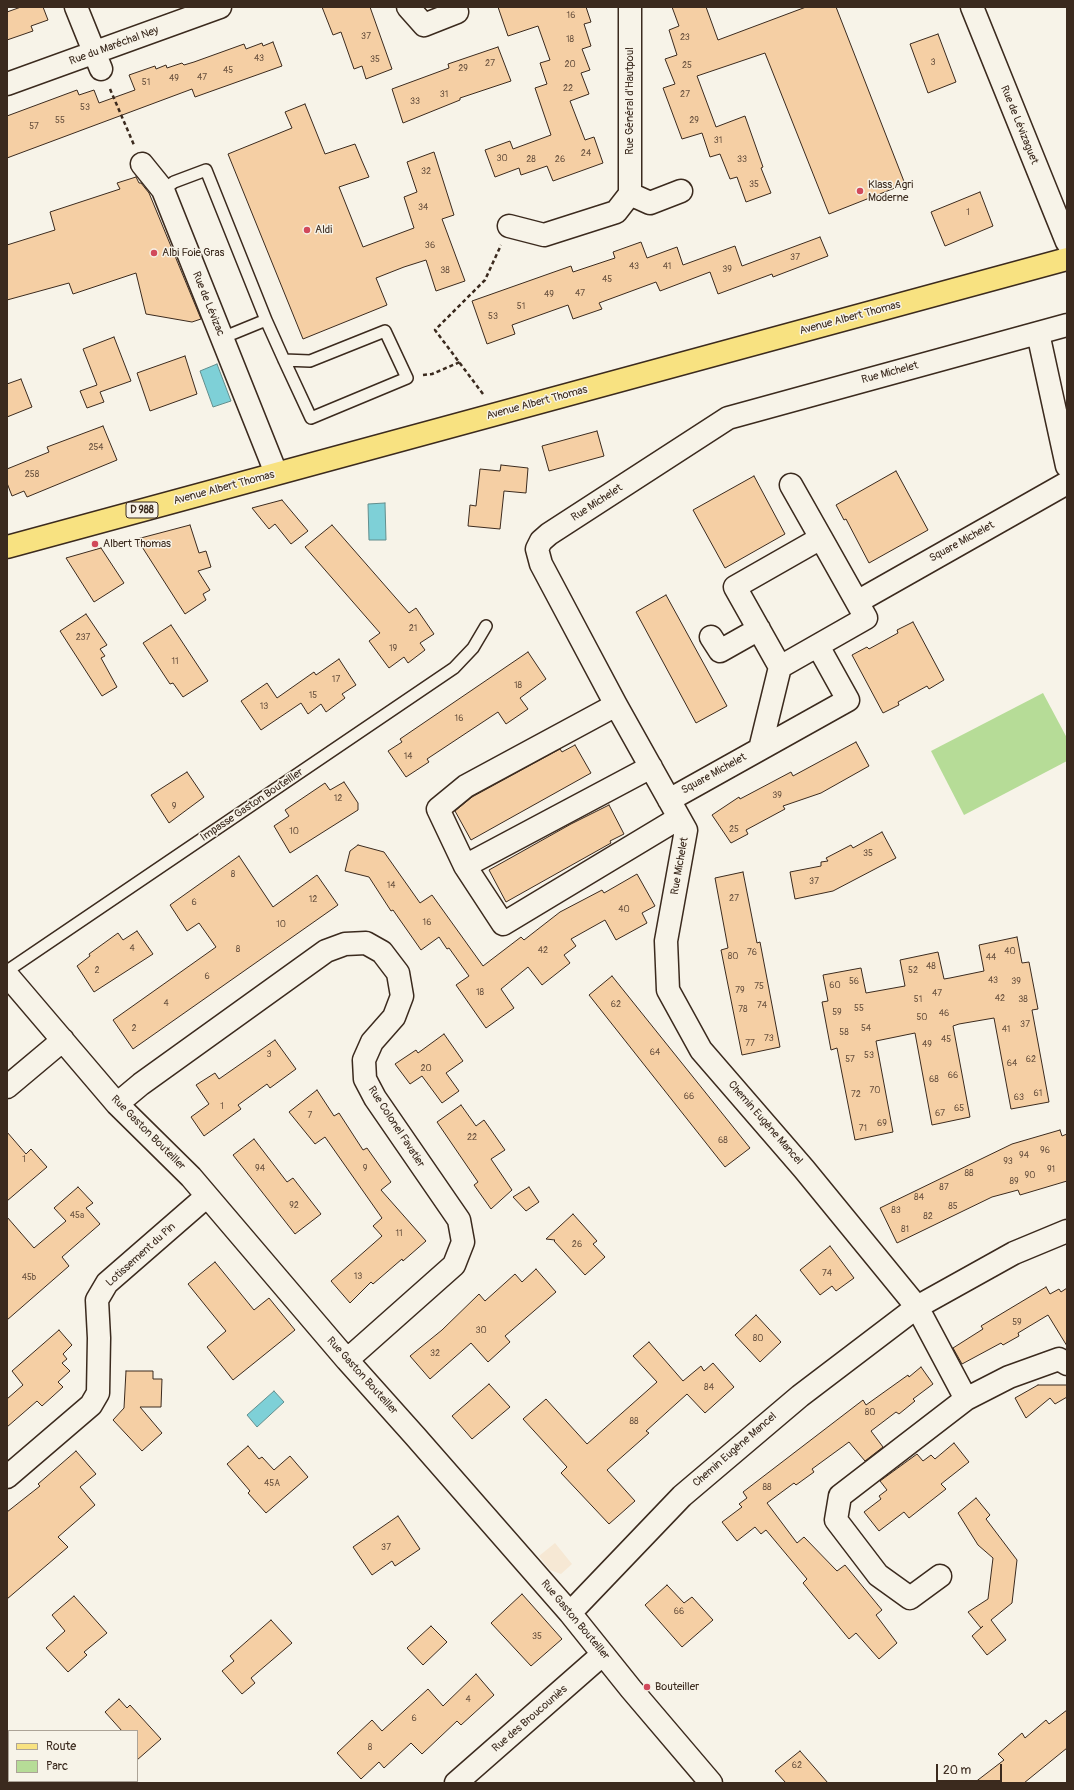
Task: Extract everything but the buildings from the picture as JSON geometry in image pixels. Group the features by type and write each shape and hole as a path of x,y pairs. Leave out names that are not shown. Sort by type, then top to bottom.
{"main road":[{"name":"Avenue Albert Thomas","path":"7,547 1067,259"}],"street":[{"path":"76,7 98,61"},
{"name":"Rue du Maréchal Ney","path":"7,84 98,61 220,7"},
{"path":"408,7 424,25 457,12"},
{"name":"Rue Général d'Hautpoul","path":"630,7 630,194"},
{"name":"Rue de Lévizaguet","path":"972,7 1067,242"},
{"name":"Rue de Lévizac","path":"142,164 163,190 276,473"},
{"path":"509,226 544,235 616,212 630,194 650,203 681,191"},
{"name":"Rue Michelet","path":"666,941 686,830 616,705 541,564 537,549 541,541 576,516 728,418 1067,325"},
{"path":"1038,333 1059,389 1067,466"},
{"name":"Square Michelet","path":"857,602 1067,483"},
{"path":"792,485 866,618 780,667 735,587 821,538"},
{"path":"711,636 720,651 759,629"},
{"name":"Square Michelet","path":"465,866 503,924 760,749 848,700 818,646"},
{"name":"Square Michelet","path":"760,749 780,667"},
{"path":"616,705 466,786 438,809 465,866 650,767"},
{"name":"Chemin Eugène Mancel","path":"666,941 668,990 701,1050 804,1169 917,1307"},
{"name":"Rue Colonel Favatier","path":"117,1104 141,1084 326,951 345,944 366,943 382,952 398,974 402,996 394,1017 372,1042 364,1060 365,1079 375,1098 459,1220 463,1242 454,1265 347,1360"},
{"name":"Rue Gaston Bouteiller","path":"7,975 117,1104 191,1177 347,1360 570,1613 635,1695 711,1783"},
{"path":"7,1087 63,1040"},
{"name":"Lotissement du Pin","path":"7,1477 91,1405 98,1393 99,1338 97,1300 107,1283 207,1196"},
{"name":"Chemin Eugène Mancel","path":"570,1613 682,1496 800,1396 917,1307 1014,1254 1067,1231"},
{"path":"917,1307 966,1399"},
{"path":"940,1576 910,1598 878,1575 836,1520 840,1496 966,1399 1009,1377 1059,1358 1067,1364"},
{"name":"Rue des Broucouniès","path":"456,1783 603,1654"}],"lane":[{"path":"163,190 174,182 206,170 266,320 310,418 407,378 385,330 310,361 284,360"},
{"path":"222,338 266,320"},
{"name":"Impasse Gaston Bouteiller","path":"7,971 454,668 473,648 486,626"}],"path":[{"path":"98,61 142,164"},
{"path":"494,414 480,388 436,330 485,280 509,226"},
{"path":"407,378 432,374 460,362"}],"shaded area":[{"path":"555,1543 572,1564 561,1574 550,1570 539,1556"}],"green space":[{"path":"1043,693 1067,738 1067,761 964,815 931,751"}],"water":[{"path":"217,364 231,401 213,407 200,371"},
{"path":"385,503 386,540 369,540 368,504"},
{"path":"274,1391 284,1402 257,1427 247,1415"}],"place":[{"name":"Klass Agri Moderne","path":"860,191"},
{"name":"Aldi","path":"307,230"},
{"name":"Albi Foie Gras","path":"154,253"},
{"name":"Albert Thomas","path":"95,544"},
{"name":"Bouteiller","path":"647,1687"}]}
